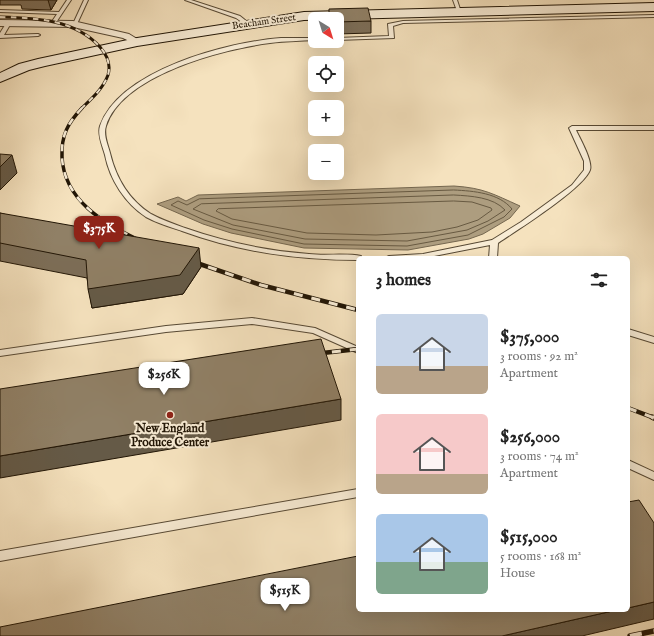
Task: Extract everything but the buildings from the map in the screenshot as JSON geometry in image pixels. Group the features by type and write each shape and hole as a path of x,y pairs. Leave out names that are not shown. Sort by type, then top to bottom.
{"main road":[{"name":"Beacham Street","path":"0,78 14,71 43,62 137,42 248,24 328,14 457,6 654,7"}],"street":[{"path":"4,23 75,24 126,36 137,42"}],"lane":[{"path":"53,23 69,0"},
{"path":"75,24 86,0"},
{"path":"187,0 238,17 248,24"},
{"path":"0,11 60,13"},
{"path":"344,39 392,37 390,25 403,22 654,16"},
{"path":"4,23 0,37 38,35"},
{"path":"308,40 270,41 243,45 203,56 152,77 126,95 108,114 102,127 109,166 121,190 145,213 198,235 264,251 356,258"},
{"path":"423,256 494,242 556,200 581,179 587,170 586,160 572,128 654,128"},
{"path":"493,256 494,242"},
{"path":"0,353 166,328 252,322 315,331 356,351"},
{"path":"630,333 654,340"},
{"path":"630,465 654,476"},
{"path":"0,556 356,493"}],"water":[{"path":"454,186 481,190 520,206 510,218 483,234 469,239 408,250 304,248 231,233 203,224 157,204 178,197 186,201 198,195"}],"railway":[{"path":"0,17 27,18 67,25 90,38 100,47 108,60 108,75 93,98 82,108"},
{"path":"82,108 69,124 63,142 62,157 64,172 70,186 88,209 112,226 139,240"},
{"path":"191,261 261,285 356,309"},
{"path":"314,354 356,349"},
{"path":"630,409 654,418 652,417"},
{"path":"630,636 654,631"}],"place":[{"name":"New England Produce Center","path":"170,415"}]}
